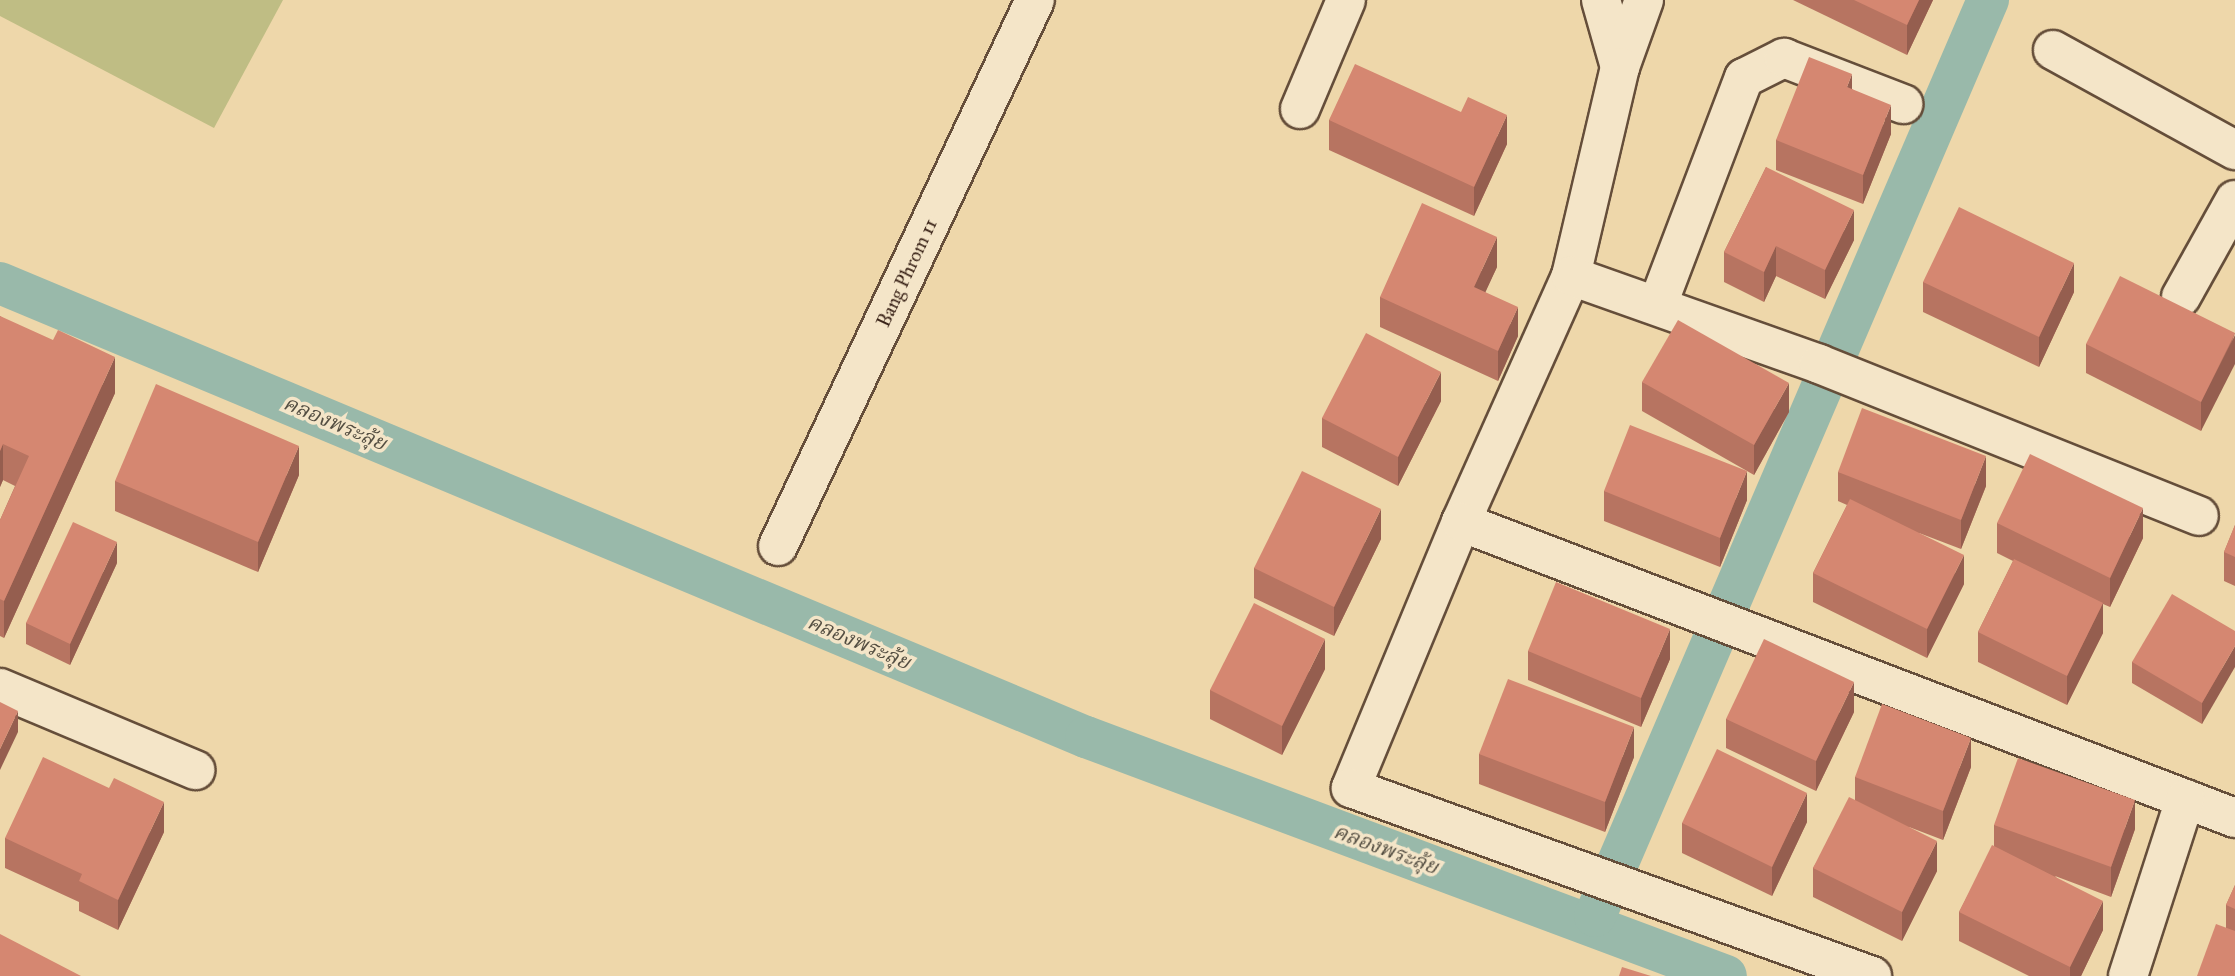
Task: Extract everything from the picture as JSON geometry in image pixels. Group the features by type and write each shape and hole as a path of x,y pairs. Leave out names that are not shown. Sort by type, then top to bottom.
{"street":[{"name":"Bang Phrom 11","path":"778,546 1035,0"},
{"path":"1300,109 1346,0"},
{"path":"1601,0 1620,67"},
{"path":"1644,0 1620,67 1571,276 1461,522 1351,788 1872,976"},
{"path":"2053,50 2235,150"},
{"path":"1658,304 1744,78 1784,58 1903,104"},
{"path":"2181,297 2235,200"},
{"path":"1571,276 1658,304 1830,368 2199,516"},
{"path":"1461,522 2235,818"},
{"path":"0,688 195,770"},
{"path":"2128,976 2185,799"}],"shaded area":[{"path":"0,0 283,0 214,128 0,16"}],"building":[{"path":"1854,0 1919,0 1907,25"},
{"path":"1809,57 1852,74 1847,87 1891,105 1863,175 1776,140"},
{"path":"1355,64 1461,112 1468,97 1507,115 1474,187 1329,120"},
{"path":"1766,167 1854,210 1825,270 1776,246 1764,272 1724,252"},
{"path":"1422,203 1497,237 1474,287 1518,307 1498,351 1380,297"},
{"path":"1959,207 2074,263 2039,337 1923,282"},
{"path":"2120,276 2235,333 2201,402 2086,344"},
{"path":"0,316 53,340 58,330 115,357 4,601 0,599 0,520 29,456 3,444 0,451"},
{"path":"1678,320 1789,383 1754,445 1642,382"},
{"path":"1366,333 1441,372 1398,457 1322,418"},
{"path":"156,384 299,446 258,542 115,481"},
{"path":"1862,408 1986,456 1961,520 1838,472"},
{"path":"1630,425 1747,471 1720,538 1604,491"},
{"path":"2030,454 2143,508 2110,578 1997,523"},
{"path":"1302,471 1381,509 1334,607 1254,568"},
{"path":"1850,499 1964,555 1927,629 1813,573"},
{"path":"73,522 117,542 70,644 26,623"},
{"path":"2235,525 2235,557 2224,552"},
{"path":"2014,559 2103,603 2067,676 1978,632"},
{"path":"1556,582 1670,629 1641,698 1528,651"},
{"path":"2172,594 2235,631 2235,646 2202,703 2132,662"},
{"path":"1254,603 1325,639 1282,726 1210,690"},
{"path":"1764,639 1854,682 1816,761 1726,719"},
{"path":"1508,679 1634,727 1605,802 1479,754"},
{"path":"0,702 18,711 0,749"},
{"path":"1882,704 1971,738 1943,811 1855,777"},
{"path":"1717,749 1807,793 1772,867 1682,823"},
{"path":"43,757 109,788 114,778 164,802 118,900 79,881 82,874 5,838"},
{"path":"2018,758 2135,800 2111,867 1994,825"},
{"path":"1849,797 1937,841 1902,912 1813,868"},
{"path":"1992,845 2103,901 2070,967 1959,912"},
{"path":"2235,885 2235,909 2226,905"},
{"path":"2216,924 2235,931 2235,976 2197,976"},
{"path":"0,934 81,976 0,976"},
{"path":"1622,967 1651,976 1619,976"}],"waterway":[{"path":"1595,916 1988,0"},
{"name":"คลองพระลุ้ย","path":"0,283 1086,737 1726,976"}]}
